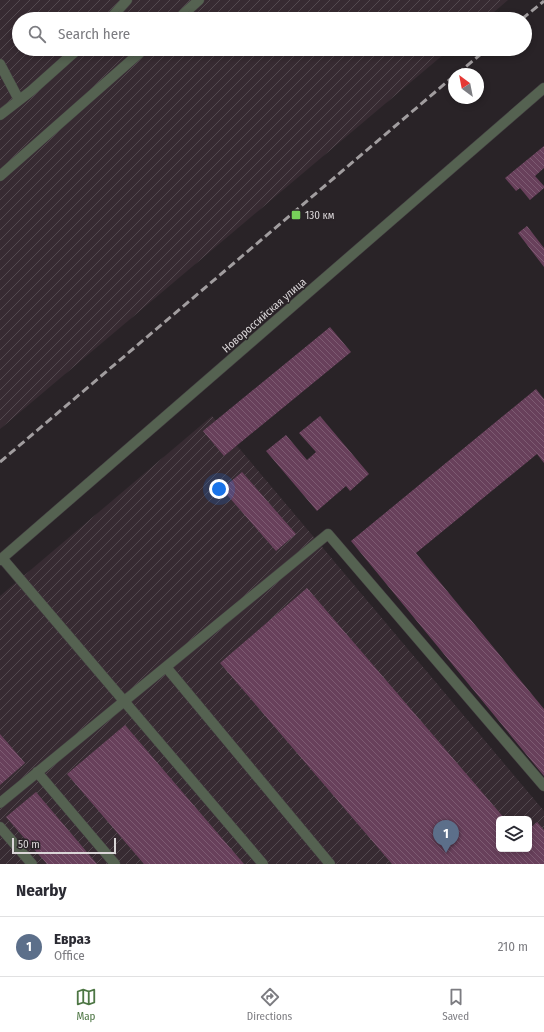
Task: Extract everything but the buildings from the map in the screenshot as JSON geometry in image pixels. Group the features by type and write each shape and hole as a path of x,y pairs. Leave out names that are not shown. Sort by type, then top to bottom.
{"street":[{"path":"116,12 127,0"},
{"path":"186,12 199,0"},
{"path":"0,115 70,56"},
{"path":"0,176 136,56"},
{"path":"0,64 19,100"},
{"name":"Новороссийская улица","path":"1,559 544,88"},
{"path":"0,802 328,534 544,786"},
{"path":"1,559 263,864"},
{"path":"166,667 330,864"},
{"path":"37,772 115,864"},
{"path":"0,827 32,864"}],"shaded area":[{"path":"0,0 508,0 494,12 12,12 12,56 442,56 0,429"},
{"path":"212,416 544,811 544,864 0,864 0,596"}],"railway":[{"path":"531,12 544,1"},
{"path":"464,68 479,56"},
{"path":"0,462 448,81"}],"place":[{"name":"130 км","path":"296,215"},
{"name":"Евраз","path":"446,853"}]}
